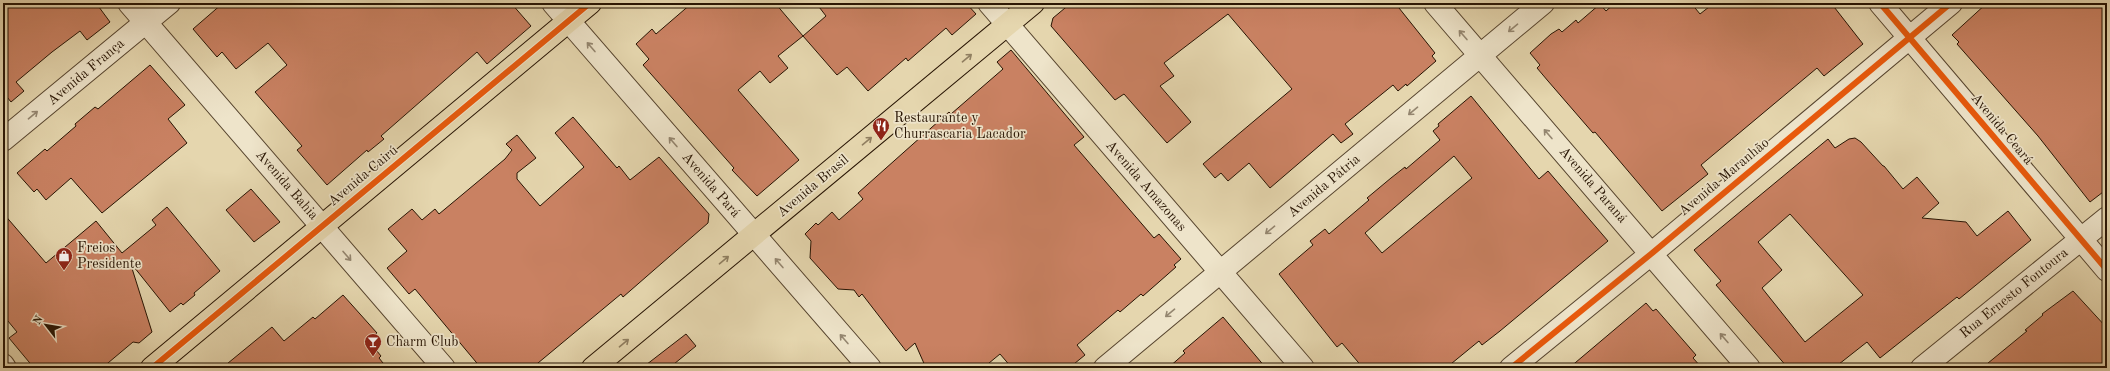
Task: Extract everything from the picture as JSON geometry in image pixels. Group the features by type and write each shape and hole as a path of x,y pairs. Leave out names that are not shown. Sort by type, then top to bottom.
{"main road":[{"name":"Avenida Cairú","path":"152,368 590,3"},
{"name":"Avenida Brasil","path":"594,368 1033,3"}],"street":[{"name":"Avenida Bahia","path":"130,3 444,368"},
{"name":"Avenida França","path":"3,140 169,3"},
{"name":"Avenida Pará","path":"553,3 870,368"},
{"name":"Avenida Amazonas","path":"989,3 1304,368"},
{"name":"Avenida Paraná","path":"1436,3 1750,368"},
{"name":"Avenida Pátria","path":"1105,368 1543,3"},
{"name":"Avenida Ceará","path":"1880,3 2107,270"},
{"name":"Avenida Maranhão","path":"1511,368 1651,254 1951,3"},
{"name":"Rua Ernesto Fontoura","path":"1922,368 2107,218"}],"building":[{"path":"3,3 96,3 110,22 87,40 80,31 52,52 16,82 24,91 11,102 3,92"},
{"path":"223,3 511,3 531,26 487,64 477,52 381,136 384,139 368,152 367,150 327,185 297,150 302,146 255,92 287,65 268,43 236,69 222,52 217,57 193,29"},
{"path":"692,3 775,3 803,36 778,56 788,68 770,83 760,71 738,90 799,160 757,196 732,170 734,168 643,65 649,59 636,44 652,29 656,34"},
{"path":"816,3 966,3 976,14 952,35 946,28 908,61 906,58 868,91 847,67 837,75 803,36 826,16"},
{"path":"1071,3 1395,3 1435,53 1432,56 1436,61 1407,86 1406,84 1398,91 1393,85 1345,124 1353,134 1341,143 1333,134 1270,188 1249,163 1228,181 1221,173 1215,178 1203,164 1292,89 1228,14 1164,63 1174,76 1160,86 1191,122 1167,143 1124,94 1115,100 1051,26 1053,18"},
{"path":"1615,3 1691,3 1700,14 1714,3 1831,3 1863,44 1824,76 1817,68 1701,165 1708,174 1662,211 1595,132 1593,133 1537,68 1540,65 1530,53 1551,34 1559,29 1562,32 1576,20 1578,23 1600,4 1606,11"},
{"path":"1987,3 2107,3 2107,189 2090,202 2038,136 1957,44 1959,42 1952,35"},
{"path":"1011,50 1084,137 1074,145 1154,238 1159,234 1181,259 1174,265 1176,267 1143,296 1141,294 1120,312 1118,310 1077,345 1085,355 1069,368 1012,368 1000,354 983,368 926,368 915,343 906,351 862,294 859,297 854,290 838,289 810,258 811,241 805,234 816,223 818,225 832,212 839,220 863,199 858,193 949,112 951,114 1003,69 997,62"},
{"path":"150,65 185,105 168,119 187,143 102,213 71,178 46,200 37,189 34,192 17,173 45,149 47,151 95,107 98,109"},
{"path":"1471,96 1539,179 1548,171 1608,241 1500,331 1482,345 1479,341 1446,368 1363,368 1342,343 1337,347 1279,274 1313,245 1310,241 1325,229 1329,234 1369,200 1367,198 1405,167 1406,169 1440,140 1433,131 1439,126 1438,124","holes":["1454,156 1472,178 1382,253 1365,233"]},
{"path":"573,117 617,168 619,166 630,180 659,157 709,214 708,223 623,297 621,294 532,368 481,368 415,289 409,294 387,268 407,251 388,229 412,209 422,220 435,209 439,214 505,159 512,150 506,144 517,135 536,158 517,173 517,179 540,206 584,167 555,133"},
{"path":"1855,138 1861,142 1903,189 1917,177 1939,203 1922,218 1966,222 1977,236 2008,211 2031,240 1959,299 1957,297 1880,358 1867,342 1834,368 1788,368 1716,285 1721,281 1694,250 1828,139 1835,148 1849,139","holes":["1790,214 1863,295 1805,342 1762,288 1782,270 1758,242"]},
{"path":"251,189 280,222 254,242 226,210"},
{"path":"167,207 220,271 194,293 195,295 183,305 181,303 170,312 130,262 152,332 139,343 133,342 102,368 34,368 9,338 17,332 3,315 3,213 46,263 96,221 122,253 156,225 152,220"},
{"path":"2073,291 2107,328 2107,368 1982,368 2027,331 2025,330 2043,315 2042,314"},
{"path":"343,295 377,333 368,340 381,356 379,358 387,368 222,368 272,327 284,341 313,317 315,319"},
{"path":"1646,303 1653,311 1656,309 1696,355 1693,358 1702,368 1569,368"},
{"path":"1223,317 1266,368 1168,368 1185,353 1183,351"},
{"path":"686,334 696,346 674,364 677,368 642,368"}],"cycle path":[{"path":"152,368 590,3"},
{"path":"1880,3 2107,270"},
{"path":"1511,368 1651,254 1951,3"}],"place":[{"name":"Restaurante y Churrascaria Lacador","path":"881,141"},
{"name":"Freios Presidente","path":"64,271"},
{"name":"Charm Club","path":"373,357"}]}
